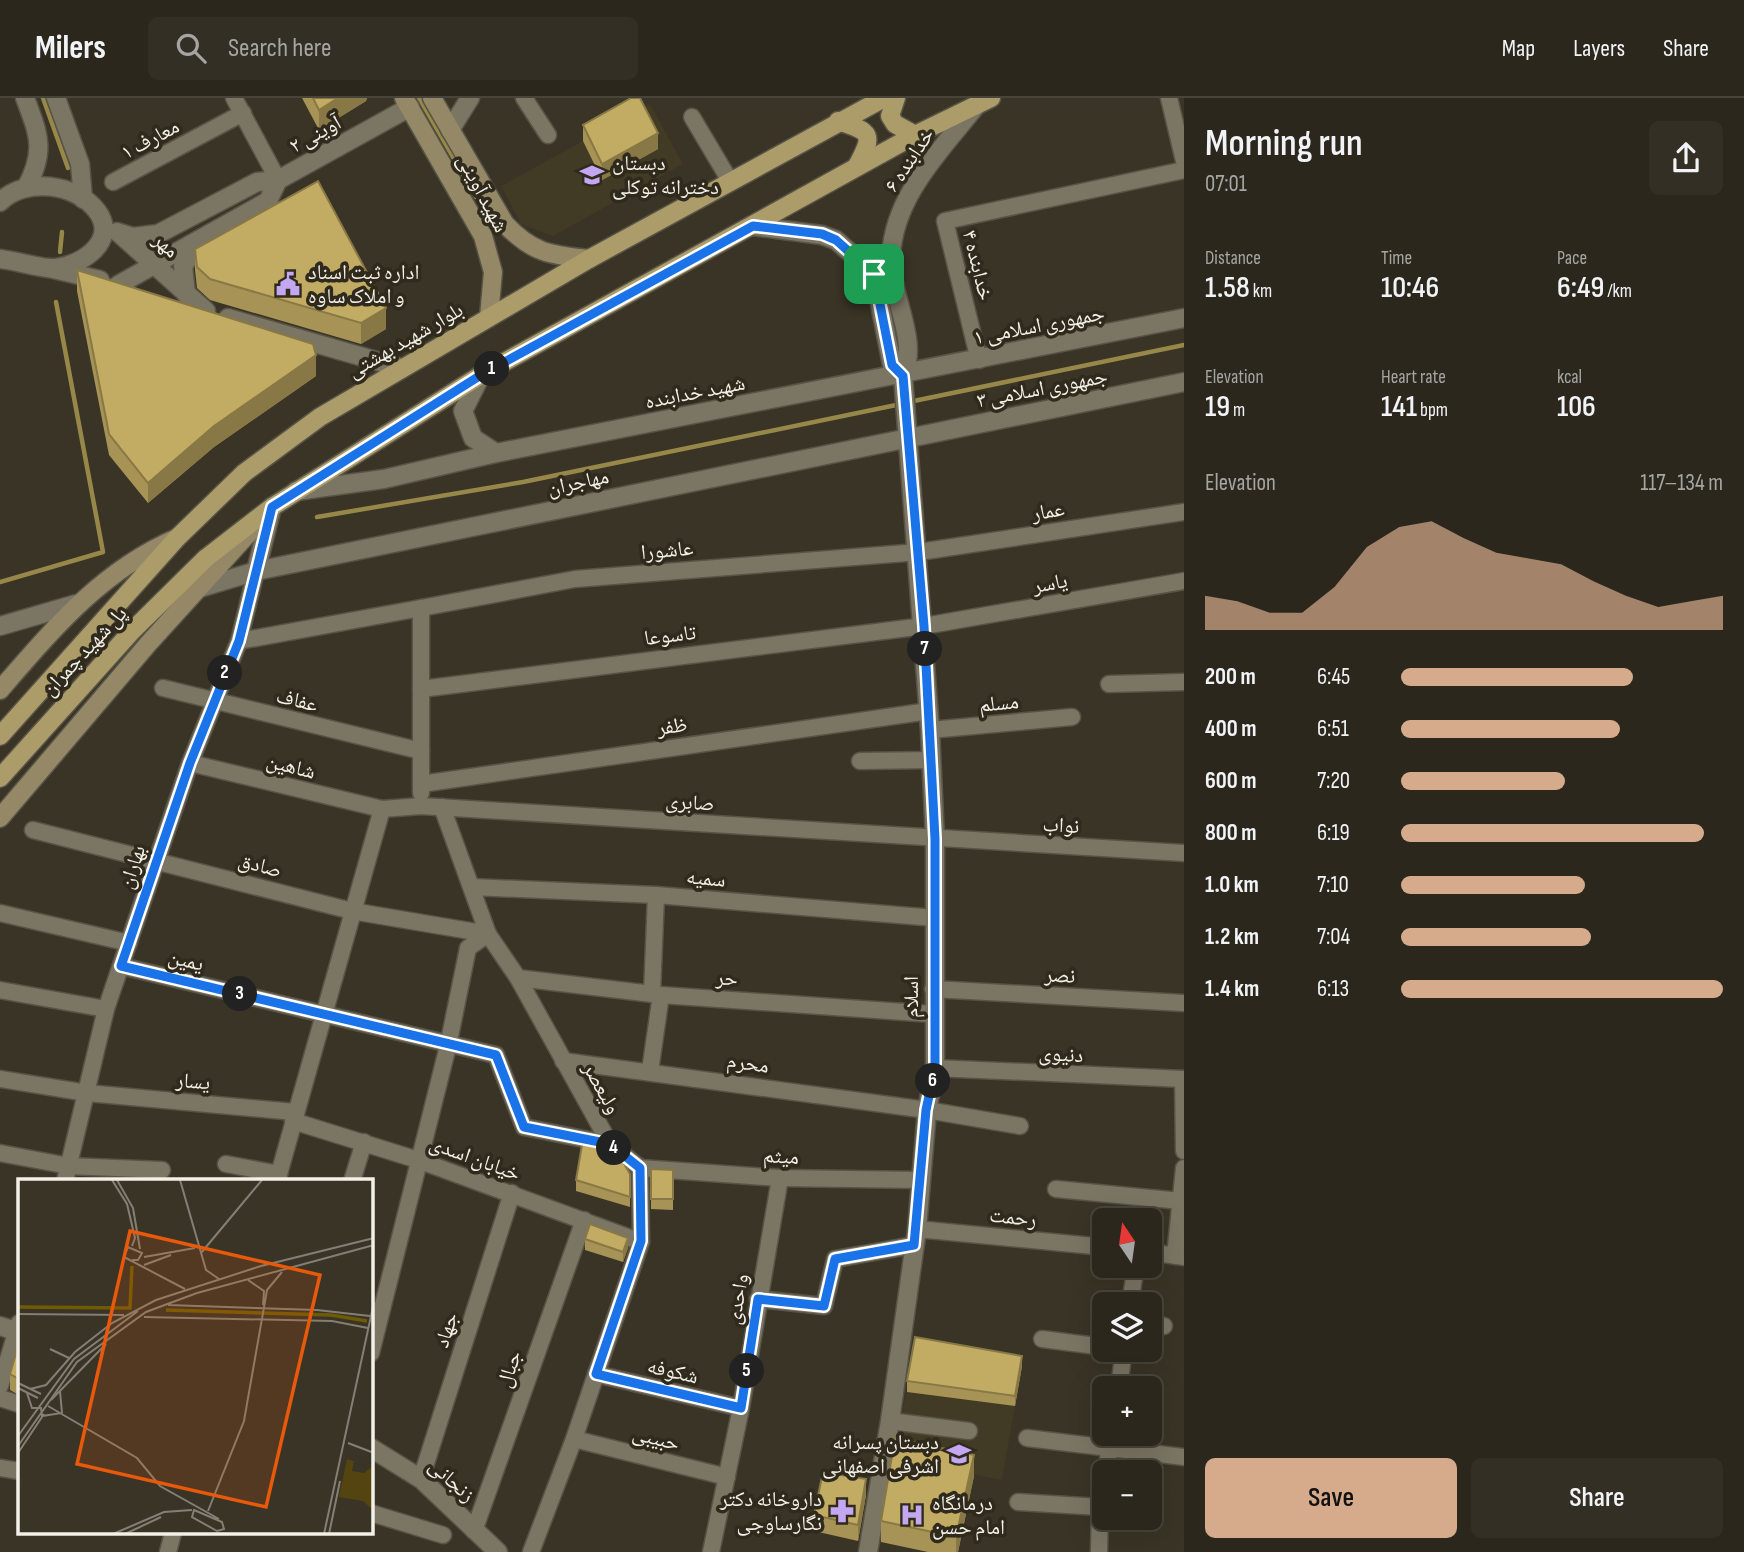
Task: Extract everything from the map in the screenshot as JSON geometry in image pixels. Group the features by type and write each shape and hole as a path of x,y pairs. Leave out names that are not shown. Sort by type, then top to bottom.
{"main road":[{"name":"شهید آوینی","path":"432,98 505,224 520,240 536,251 589,259"},
{"name":"بلوار شهید بهشتی","path":"0,690 76,604 144,552 177,538 244,472 320,417 589,259 884,98"},
{"path":"896,98 890,116 895,124 915,135"},
{"path":"0,818 272,507 481,375 915,135 983,102"},
{"name":"شهید آوینی","path":"407,103 483,236 493,272 489,317"},
{"path":"838,121 863,130 869,139 858,166"},
{"path":"483,236 505,224"},
{"name":"پل شهید چمران","path":"0,778 132,631 206,558 272,507"},
{"name":"پل شهید چمران","path":"0,736 177,538"}],"street":[{"path":"25,98 38,133 40,153 38,166 26,188"},
{"path":"56,98 80,164 83,199"},
{"path":"234,98 278,180"},
{"path":"450,130 470,98"},
{"path":"524,98 548,135"},
{"path":"1169,98 1184,161"},
{"name":"خدابنده ۶","path":"903,376 910,360 891,261 895,227 912,188 983,102"},
{"name":"۲ آوینی","path":"278,180 407,103"},
{"name":"معارف ۱","path":"113,182 243,113"},
{"path":"692,117 730,181"},
{"name":"خدابنده ۴","path":"979,360 946,221 1184,170"},
{"path":"117,232 133,237 158,234 257,182 278,180"},
{"path":"118,285 268,201 278,180"},
{"path":"3,198 26,188 66,190 83,199"},
{"name":"مهر","path":"83,199 206,311"},
{"path":"49,268 70,266 86,259 100,240 102,222 98,212"},
{"path":"753,226 829,237 851,251 874,274 892,365 903,376"},
{"path":"186,293 183,266 202,240"},
{"path":"0,259 49,268 143,292"},
{"name":"مهر","path":"168,300 401,368"},
{"name":"جمهوری اسلامی ۱","path":"903,376 1184,318"},
{"path":"481,375 463,411 473,438 496,453"},
{"name":"اسلام","path":"868,1552 881,1488 916,1237 926,1110 935,1068 935,839 930,730 919,552 903,376"},
{"name":"شهید خدابنده","path":"296,491 384,479 496,453 903,376"},
{"name":"جمهوری اسلامی ۳","path":"909,438 1184,382"},
{"name":"مهاجران","path":"200,588 256,571 909,438"},
{"path":"256,571 272,507"},
{"name":"عمار","path":"919,552 1184,512"},
{"name":"عاشورا","path":"239,641 575,579 919,552"},
{"name":"بهاران","path":"67,1173 106,1009 190,763 239,641 256,571"},
{"name":"یاسر","path":"924,626 1184,581"},
{"path":"0,626 76,604"},
{"path":"421,608 421,806"},
{"name":"تاسوعا","path":"421,689 924,626"},
{"path":"1109,684 1184,682"},
{"name":"عفاف","path":"163,688 421,751"},
{"name":"ظفر","path":"421,784 929,711"},
{"name":"مسلم","path":"930,730 1072,717"},
{"path":"860,761 931,760"},
{"name":"شاهین","path":"190,763 382,809 421,806"},
{"name":"صابری","path":"421,806 935,839"},
{"name":"ولیعصر","path":"442,807 488,934 518,978 610,1144 640,1168"},
{"path":"226,1164 278,1178 382,809"},
{"name":"صادق","path":"33,830 157,859 352,911 488,934"},
{"name":"نواب","path":"935,839 1184,853"},
{"name":"سمیه","path":"472,887 656,895 935,918"},
{"path":"650,1071 656,994 656,895"},
{"path":"0,913 129,943"},
{"path":"373,1345 449,1046 468,948 488,934"},
{"name":"یمین","path":"121,966 496,1055 524,1127 610,1144"},
{"name":"حر","path":"518,978 656,994 933,1014"},
{"name":"نصر","path":"933,989 1184,1003"},
{"path":"0,990 106,1009"},
{"name":"محرم","path":"563,1061 926,1110 1020,1126"},
{"name":"دنیوی","path":"935,1068 1184,1079"},
{"name":"یسار","path":"0,1079 87,1093 294,1116"},
{"path":"1184,1079 1184,1151"},
{"name":"خیابان اسدی","path":"294,1116 641,1241"},
{"path":"353,1179 364,1142"},
{"path":"0,1153 67,1173 162,1170"},
{"path":"531,1552 574,1439 641,1241 640,1168"},
{"name":"میثم","path":"640,1168 780,1178 920,1180"},
{"path":"1162,1254 1180,1257 1184,1168"},
{"name":"واحدی","path":"711,1552 741,1408 780,1178"},
{"path":"1056,1189 1181,1201"},
{"name":"جهاد","path":"421,1479 512,1193"},
{"name":"جبال","path":"474,1531 583,1220"},
{"name":"رحمت","path":"758,1299 824,1306 835,1259 916,1237 1092,1246"},
{"path":"0,1386 14,1328"},
{"path":"1042,1339 1092,1345"},
{"name":"شکوفه","path":"596,1374 741,1408"},
{"path":"0,1398 18,1404"},
{"path":"890,1421 969,1432"},
{"path":"1027,1438 1092,1440"},
{"name":"حبیبی","path":"574,1439 727,1477"},
{"path":"1134,1446 1184,1457"},
{"name":"زنجانی","path":"373,1449 421,1479 498,1552"},
{"path":"0,1468 18,1471"},
{"path":"858,1483 881,1488"},
{"path":"1018,1502 1092,1507"},
{"path":"373,1514 443,1535"},
{"path":"1099,1530 1099,1552"},
{"path":"168,1552 173,1534"}],"shaded area":[{"name":"دبستان دخترانه توکلی","path":"650,104 683,164 553,236 521,224 501,186"},
{"path":"915,1348 1022,1366 1002,1480 893,1459"}],"building":[{"path":"313,98 338,98 319,110"},
{"path":"631,98 640,98 658,133 602,164 583,125"},
{"path":"318,181 386,308 361,323 210,279 197,267 195,249"},
{"path":"77,270 313,344 316,355 214,426 148,483 109,434"},
{"path":"583,1139 605,1143 618,1153 630,1174 630,1197 576,1180"},
{"path":"651,1169 673,1170 673,1199 651,1199"},
{"path":"590,1224 628,1238 623,1252 585,1239"},
{"path":"915,1337 1022,1356 1015,1396 907,1381"},
{"path":"18,1346 18,1378 10,1374"},
{"path":"895,1438 974,1455 956,1537 881,1521"},
{"name":"داروخانه دکتر نگارساوجی","path":"823,1472 866,1479 858,1525 814,1515"}],"waterway":[{"path":"43,98 68,168"},
{"path":"419,98 476,197"},
{"path":"60,252 62,232"},
{"path":"0,582 103,552 56,302"},
{"path":"909,402 1184,345"},
{"path":"317,517 523,482 901,404"}],"place":[{"name":"دبستان دخترانه توکلی","path":"592,175"},
{"name":"اداره ثبت اسناد و املاک ساوه","path":"288,284"},
{"name":"دبستان پسرانه اشرفی اصفهانی","path":"959,1454"},
{"name":"داروخانه دکتر نگارساوجی","path":"842,1511"},
{"name":"درمانگاه امام حسن","path":"912,1515"}],"route":[{"path":"753,226 822,234 851,251 874,274 892,365 903,376 919,552 935,839 935,1068 926,1110 917,1229 914,1245 835,1259 824,1306 758,1299 741,1408 596,1374 641,1241 640,1168 610,1144 524,1127 496,1055 121,966 190,763 239,641 272,507 481,375 753,226"}]}
